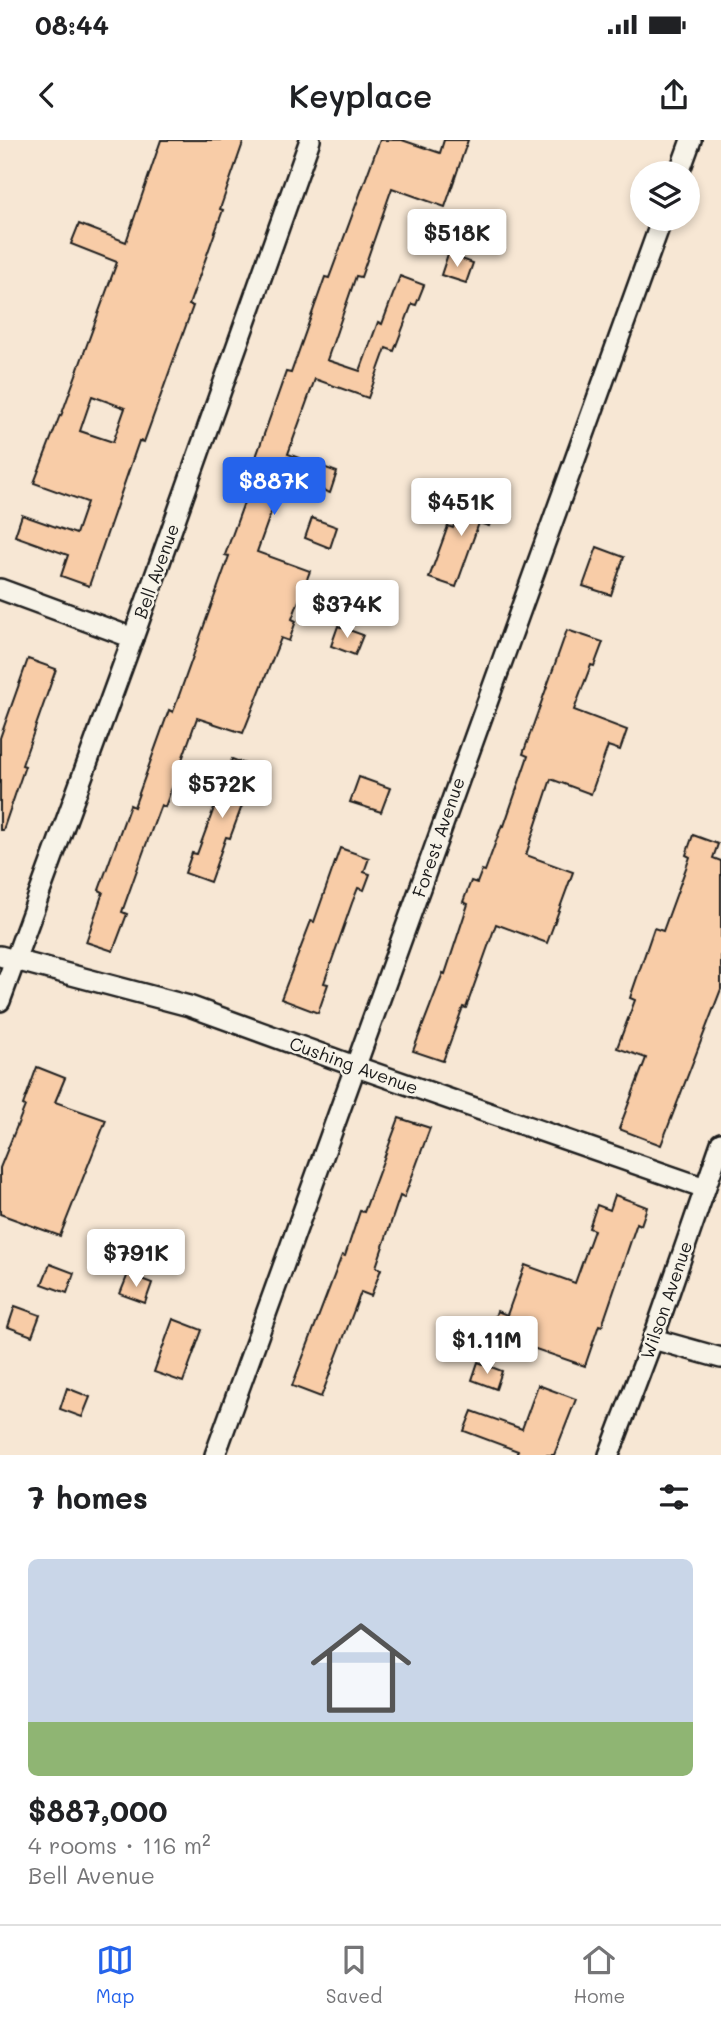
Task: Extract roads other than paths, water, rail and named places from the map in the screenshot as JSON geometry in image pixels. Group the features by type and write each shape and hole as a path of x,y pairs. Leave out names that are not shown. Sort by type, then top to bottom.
{"street":[{"name":"Bell Avenue","path":"0,1001 8,958 132,638 310,140"},
{"path":"683,161 691,140"},
{"name":"Forest Avenue","path":"215,1455 658,231"},
{"path":"0,589 132,638"},
{"name":"Cushing Avenue","path":"8,958 189,1006 705,1188"},
{"name":"Wilson Avenue","path":"609,1455 653,1339 721,1143"},
{"path":"653,1339 721,1359"}]}
